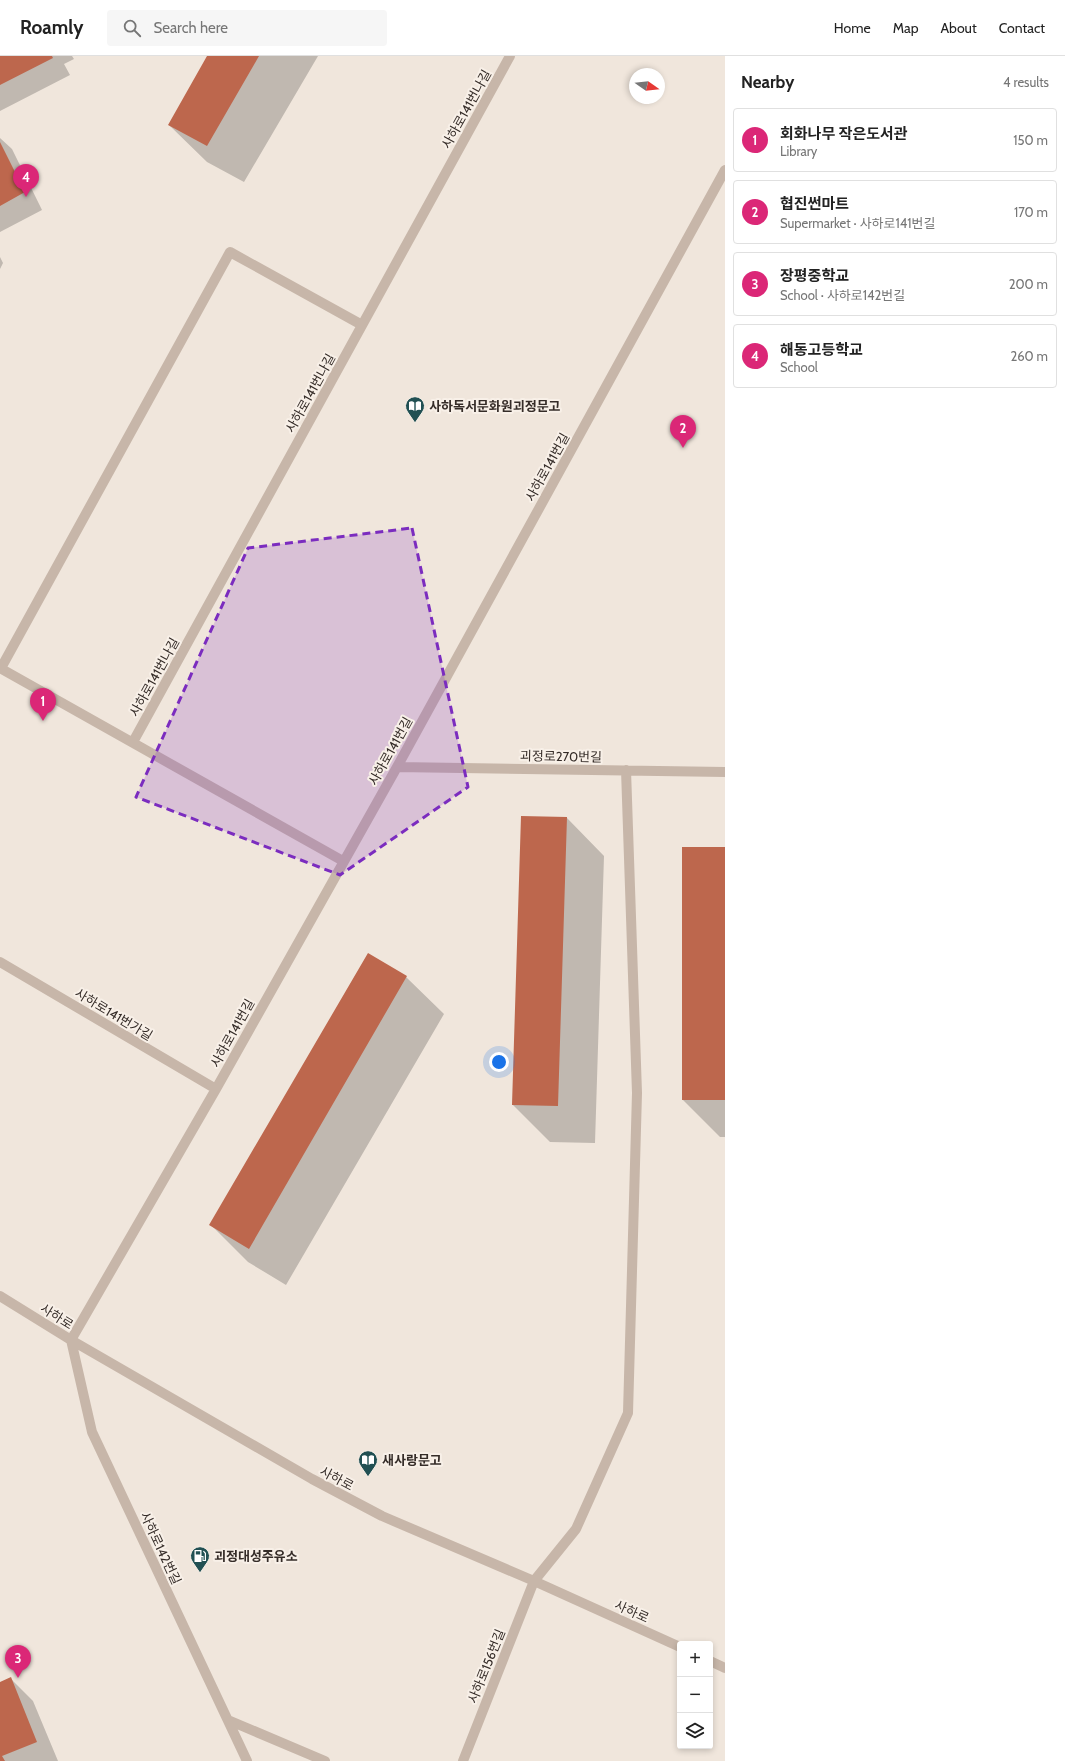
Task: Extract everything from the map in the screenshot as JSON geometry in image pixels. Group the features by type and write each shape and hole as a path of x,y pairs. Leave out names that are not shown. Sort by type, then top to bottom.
{"street":[{"name":"사하로141번나길","path":"133,742 510,56"},
{"name":"사하로141번길","path":"71,1340 216,1089 397,767 725,170"},
{"path":"343,861 1,668 230,252 362,325"},
{"name":"괴정로270번길","path":"397,767 725,772"},
{"name":"사하로156번길","path":"462,1761 534,1581 576,1529 628,1413 636,1093 626,770"},
{"name":"사하로141번가길","path":"0,962 216,1089"},
{"name":"사하로","path":"0,1296 71,1340 312,1479 382,1516 534,1581 677,1646"},
{"name":"사하로142번길","path":"71,1340 92,1432 247,1761"},
{"path":"713,1662 725,1668"},
{"path":"228,1720 325,1761"}],"highlighted area":[{"path":"412,528 468,787 340,875 136,797 248,548"}],"building":[{"path":"0,56 52,56 53,58 0,85"},
{"path":"207,56 259,56 207,146 168,125"},
{"path":"0,142 25,192 0,206"},
{"path":"521,816 567,817 558,1106 512,1105"},
{"path":"682,847 725,847 725,1100 682,1100"},
{"path":"368,953 407,976 249,1249 209,1225"},
{"path":"11,1677 37,1742 2,1756 5,1761 0,1761 0,1682"}],"place":[{"name":"해동고등학교","path":"26,197"},
{"name":"사하독서문화원괴정문고","path":"415,423"},
{"name":"협진썬마트","path":"683,448"},
{"name":"회화나무 작은도서관","path":"43,721"},
{"name":"새사랑문고","path":"368,1477"},
{"name":"괴정대성주유소","path":"200,1573"},
{"name":"장평중학교","path":"18,1678"}]}
